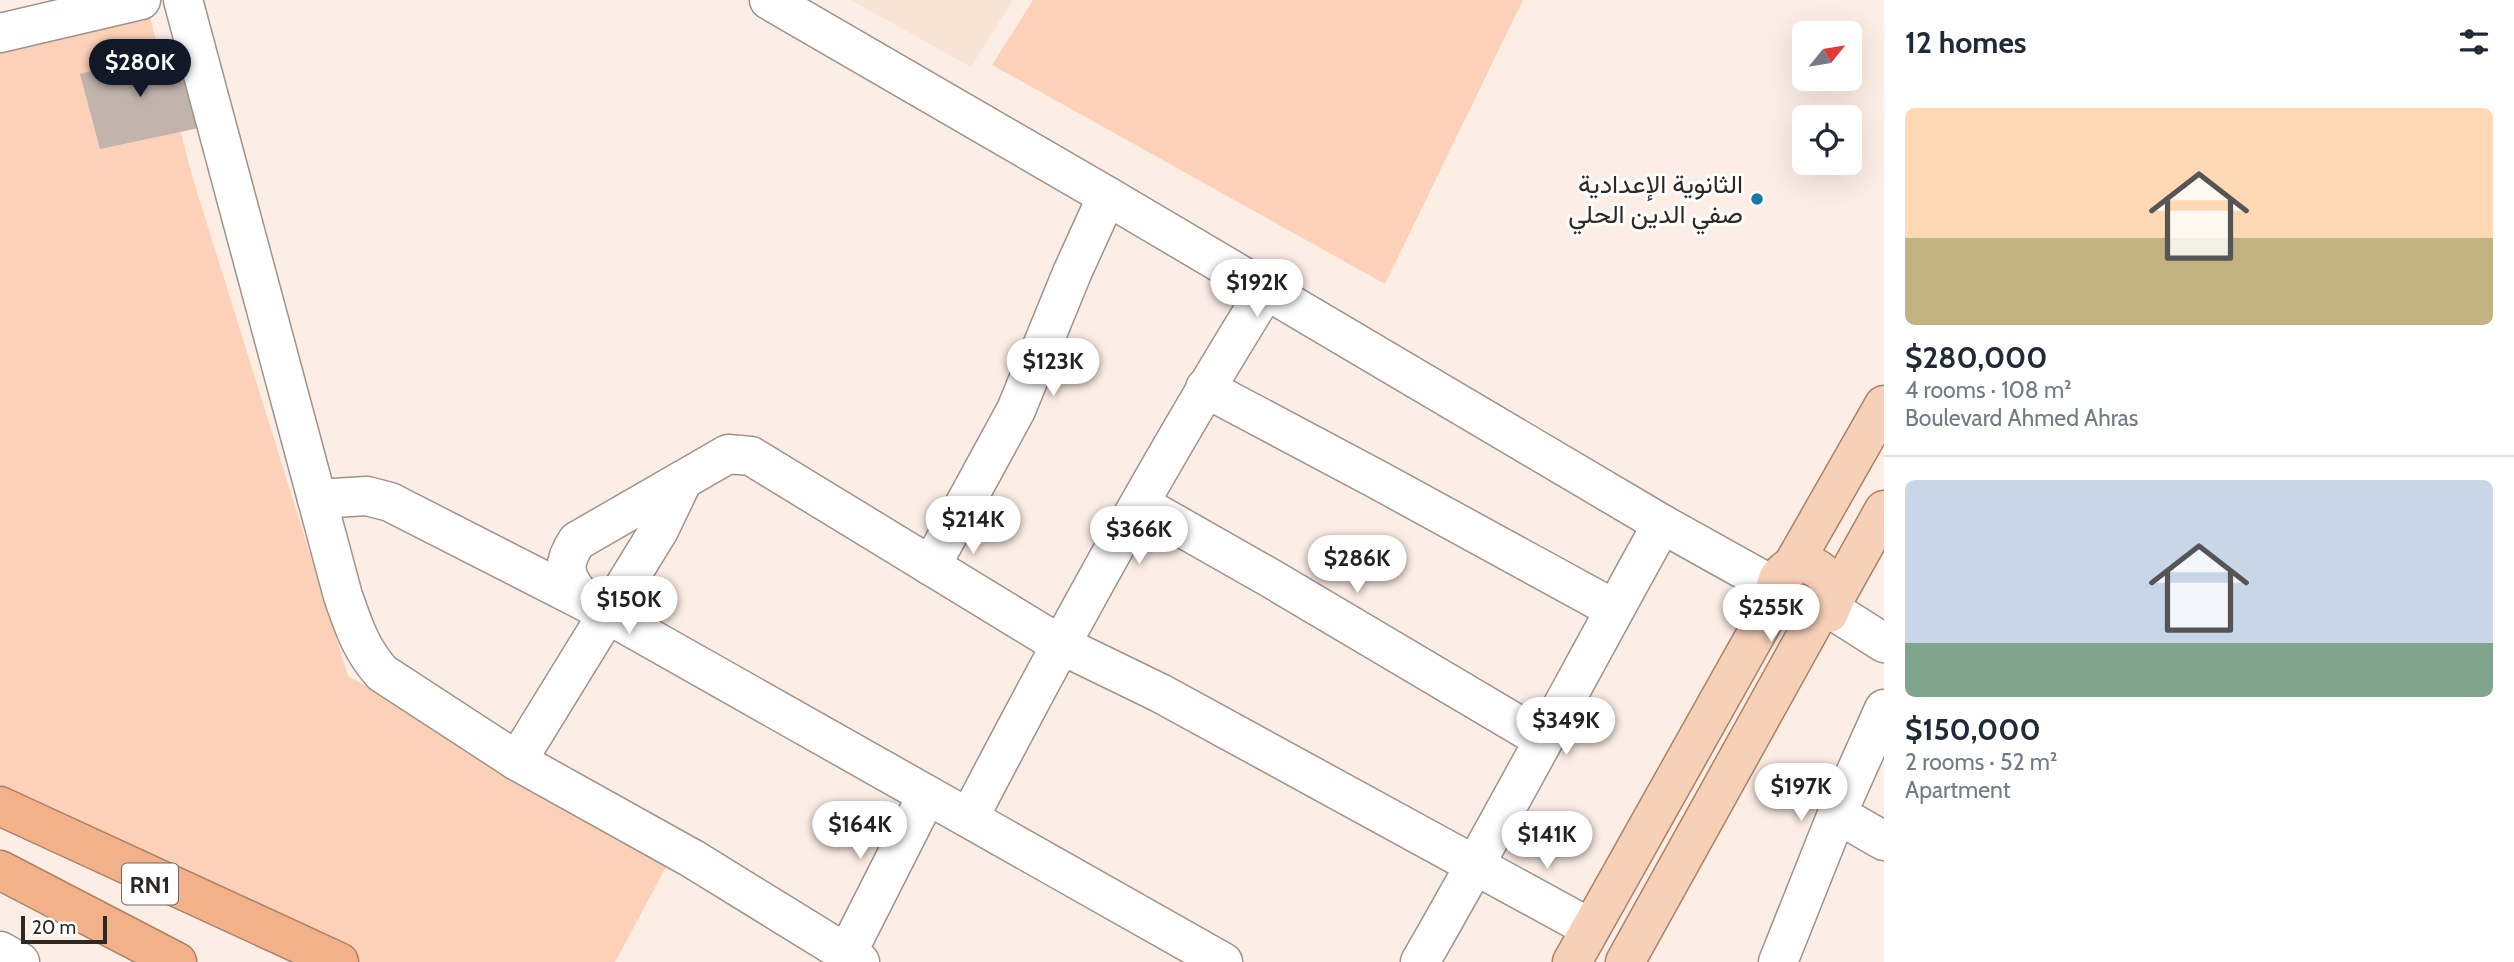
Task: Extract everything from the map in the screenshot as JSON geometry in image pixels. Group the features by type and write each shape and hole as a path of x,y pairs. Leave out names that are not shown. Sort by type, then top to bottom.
{"highway":[{"name":"RN1","path":"0,806 301,962"},
{"path":"0,806 339,962"},
{"name":"RN1","path":"0,870 177,962"}],"main road":[{"path":"1572,962 1780,585 1884,405"},
{"path":"1625,962 1884,510"},
{"path":"1780,585 1803,565 1816,567 1826,574 1833,585 1826,611"},
{"path":"1780,585 1781,615 1795,625 1826,611"}],"street":[{"path":"0,33 87,6 141,0"},
{"path":"183,0 343,596 367,656 382,673 517,761 693,859 853,958 927,795"},
{"path":"769,0 1662,524 1780,585"},
{"path":"931,566 1016,410 1107,196"},
{"path":"969,818 1059,644 1205,388 1266,290"},
{"path":"1205,388 1614,609"},
{"path":"595,608 569,581 565,567 577,541 727,454 751,456 1059,644 1160,693 1590,929"},
{"path":"517,761 595,608 659,530 683,480"},
{"path":"317,499 367,496 390,502 595,608 969,818 1182,952 1223,962"},
{"path":"1140,504 1542,739"},
{"path":"1420,962 1662,524"},
{"path":"1826,611 1884,643"},
{"path":"1778,962 1837,814 1884,709"},
{"path":"1837,814 1884,841"},
{"path":"0,951 20,962"}],"shaded area":[{"path":"851,0 1013,0 971,67"},
{"path":"1033,0 1523,0 1385,284 992,65"},
{"path":"146,2 193,179 348,676 672,856 615,962 339,962 0,806 0,36"}],"building":[{"path":"180,48 199,128 100,149 80,74"}],"place":[{"name":"الثانوية الإعدادية صفي الدين الحلي","path":"1757,199"}]}
